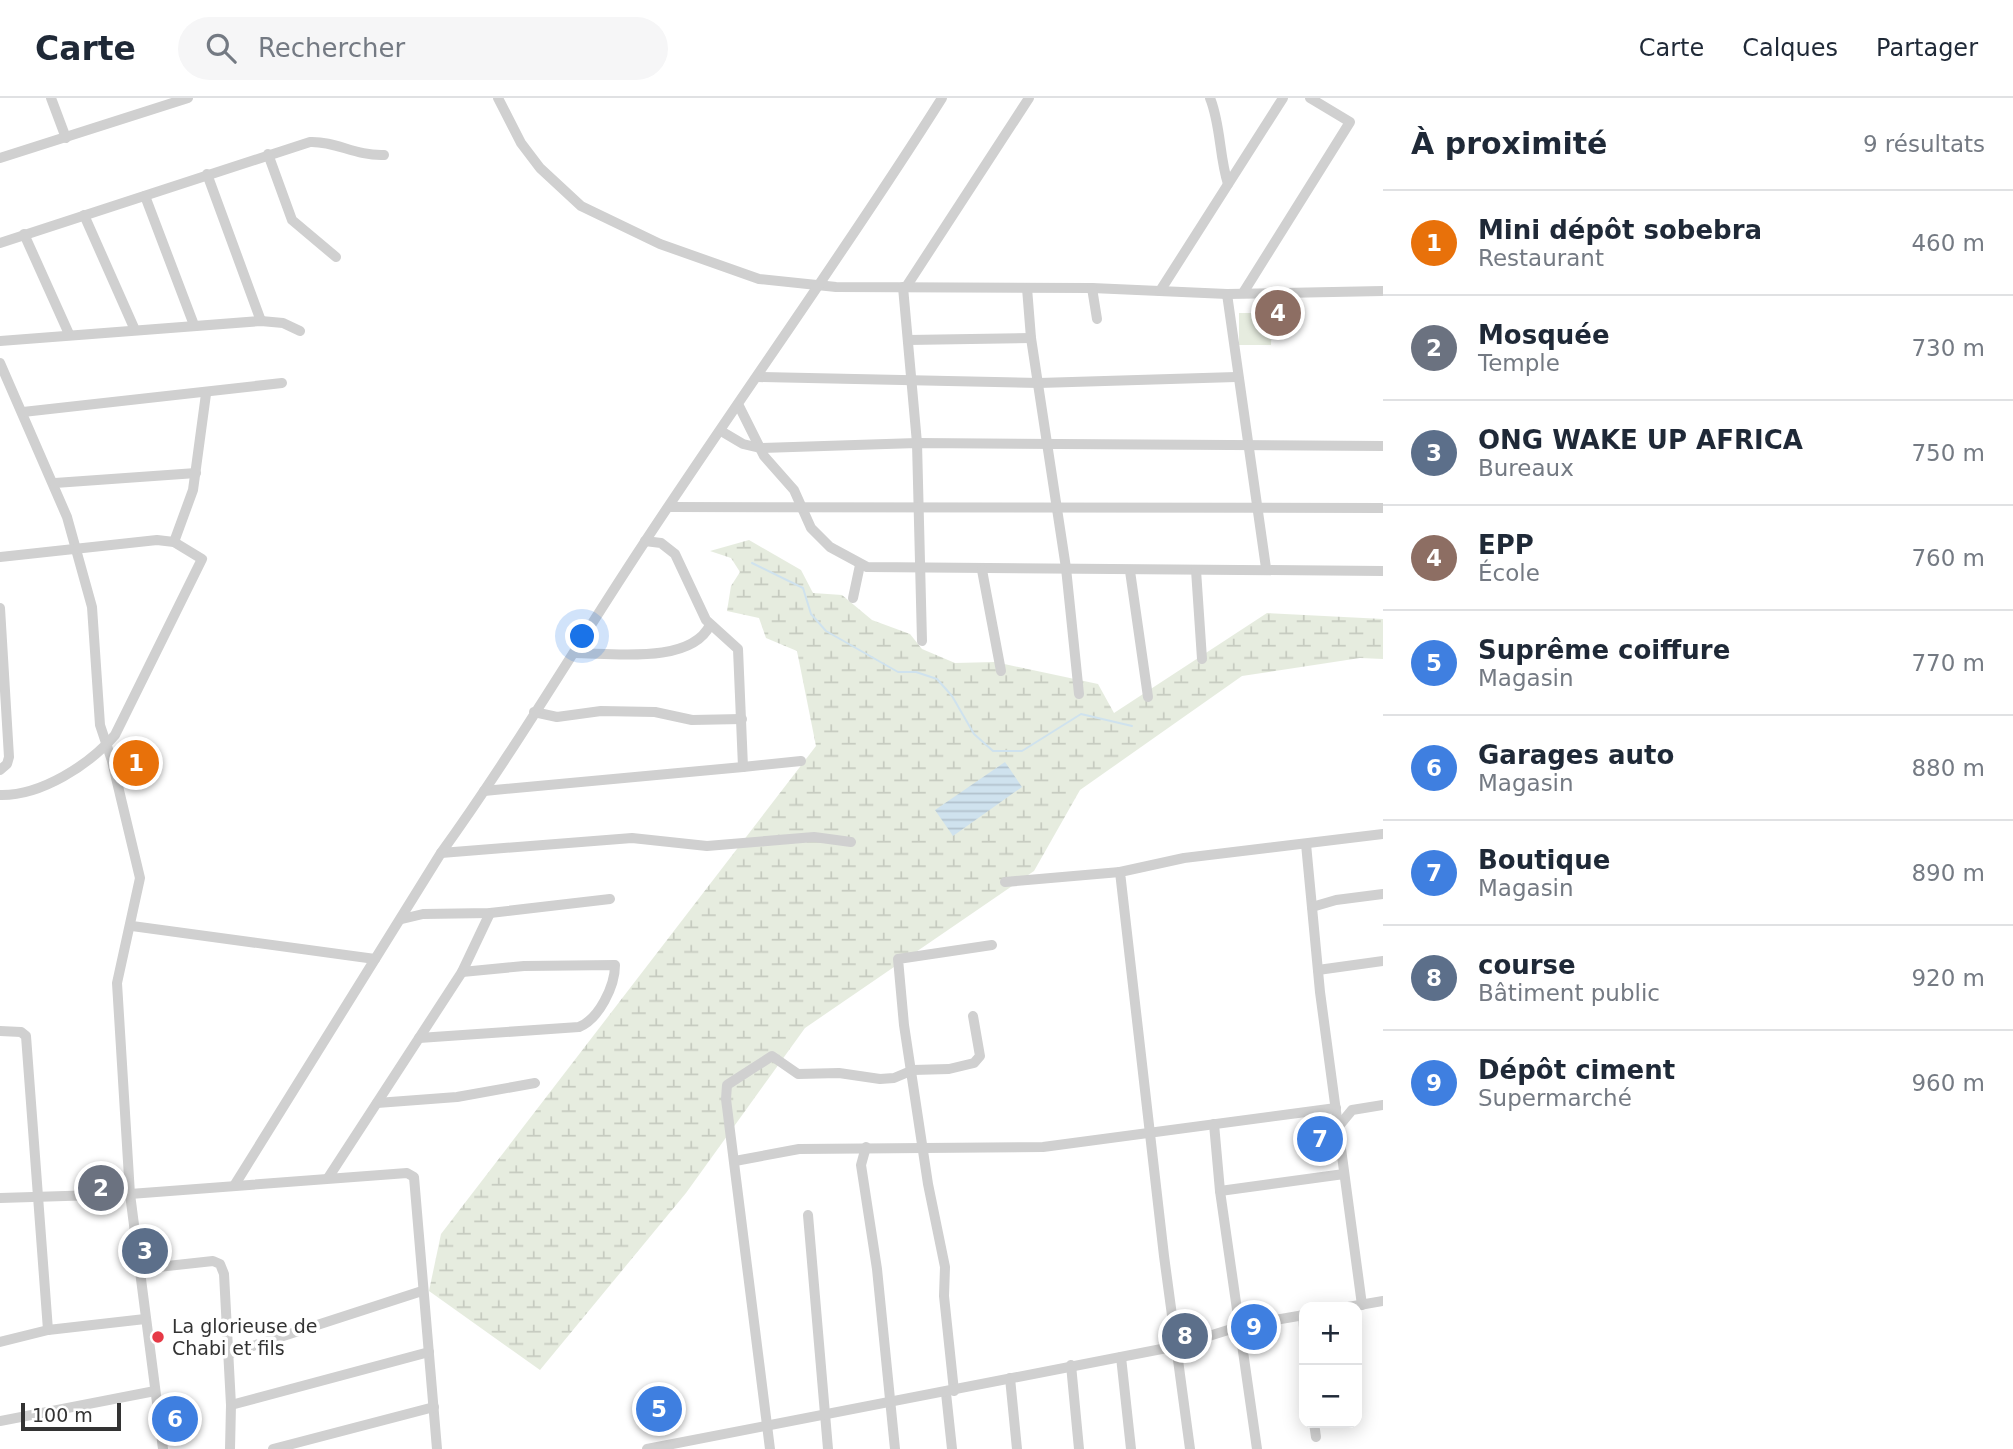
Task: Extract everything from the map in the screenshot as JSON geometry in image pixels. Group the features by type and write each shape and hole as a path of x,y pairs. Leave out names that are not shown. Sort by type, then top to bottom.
{"street":[{"path":"51,98 66,138"},
{"path":"1,153 66,138 188,98"},
{"path":"498,98 517,135 558,188 600,218 738,274 820,286 1093,288 1227,294 1383,291"},
{"path":"234,1186 441,853 484,792 645,541 820,286 942,98"},
{"path":"922,641 917,443 905,287 1029,98"},
{"path":"1210,98 1220,161 1228,184"},
{"path":"1160,291 1283,98"},
{"path":"1243,293 1350,122 1310,98"},
{"path":"0,243 268,154 319,141 358,154 384,155"},
{"path":"268,154 292,220 336,257"},
{"path":"207,174 261,321"},
{"path":"145,196 194,325"},
{"path":"84,215 135,330"},
{"path":"24,234 69,334"},
{"path":"1027,288 1031,338 1066,568 1079,694"},
{"path":"1093,288 1097,319"},
{"path":"1227,294 1236,377 1242,392 1266,568"},
{"path":"0,341 261,321 283,323 300,331"},
{"path":"908,341 1031,338"},
{"path":"0,363 55,484 79,550 92,607 100,725 139,865 139,892 132,926 121,955 117,983 130,1194 163,1449"},
{"path":"758,377 1039,383 1236,377"},
{"path":"23,411 206,394 282,383"},
{"path":"174,542 189,505 196,473 206,394"},
{"path":"739,406 769,463 790,484 802,505 807,522 819,537 860,565 982,570 1266,568 1383,571"},
{"path":"722,431 743,444 760,448 917,443 1047,446 1383,446"},
{"path":"55,484 196,473"},
{"path":"670,507 802,505 1383,508"},
{"path":"645,541 661,543 675,554 710,625 738,649 743,767"},
{"path":"0,557 79,550 101,544 174,542 202,559 149,662 121,726 106,746 66,775 17,795 0,795"},
{"path":"853,597 860,565"},
{"path":"982,570 1001,671"},
{"path":"1196,570 1202,659"},
{"path":"1130,571 1148,697"},
{"path":"0,608 9,757 1,769"},
{"path":"574,653 670,652 699,640 710,625"},
{"path":"534,712 557,717 626,711 655,712 692,720 742,719"},
{"path":"484,792 801,761"},
{"path":"1005,882 1120,872 1184,858 1383,834"},
{"path":"441,853 632,838 707,846 814,837 851,842"},
{"path":"1306,844 1318,970 1362,1302"},
{"path":"1120,872 1152,1131 1164,1256 1191,1449"},
{"path":"1312,907 1336,900 1383,894"},
{"path":"401,919 446,912 490,913 610,899"},
{"path":"328,1178 462,972 490,913"},
{"path":"132,926 375,959"},
{"path":"952,1449 944,1296 945,1267 928,1184 898,959 992,945"},
{"path":"1318,970 1383,961"},
{"path":"419,1038 579,1027 586,1024 602,1003 614,980 615,965 524,966 462,972"},
{"path":"770,1449 769,1424 724,1090 730,1081 772,1056 798,1074 808,1076 839,1073 894,1079 913,1070 949,1069 974,1063 980,1056 973,1016"},
{"path":"0,1031 21,1032 26,1036 48,1330"},
{"path":"377,1103 457,1097 535,1083"},
{"path":"1338,1127 1352,1110 1383,1105"},
{"path":"735,1161 799,1149 1043,1147 1336,1108"},
{"path":"1214,1124 1220,1191 1257,1449"},
{"path":"866,1147 861,1165 892,1401 895,1449"},
{"path":"0,1198 130,1194 328,1178 407,1174 414,1177 436,1449"},
{"path":"1220,1191 1344,1174"},
{"path":"808,1215 828,1449"},
{"path":"140,1269 213,1261 220,1264 231,1405 230,1449"},
{"path":"228,1354 422,1291"},
{"path":"1362,1305 1383,1301"},
{"path":"647,1449 1177,1346 1241,1326 1299,1316"},
{"path":"0,1342 48,1330 145,1318"},
{"path":"231,1405 429,1352"},
{"path":"1121,1357 1131,1449"},
{"path":"1071,1365 1079,1449"},
{"path":"1010,1378 1017,1449"},
{"path":"0,1421 155,1391"},
{"path":"273,1449 433,1407"},
{"path":"1315,1428 1316,1437"},
{"path":"703,1437 705,1449"}],"green space":[{"path":"1239,313 1272,313 1271,345 1239,345"},
{"path":"749,540 801,570 813,593 842,595 872,620 910,634 922,649 955,663 995,662 1098,684 1114,713 1267,613 1383,619 1383,659 1360,658 1242,676 1080,790 1034,871 805,1028 686,1193 540,1370 429,1291 441,1234 816,746 797,651 766,638 759,618 727,611 731,586 740,572 731,558 710,551"}],"water":[{"path":"1005,762 1022,787 953,836 935,810"}],"waterway":[{"path":"752,563 803,588 811,614 826,631 898,672 916,672 937,679 952,696 974,734 993,751 1022,751 1081,714 1132,726"}],"place":[{"name":"EPP","path":"1278,313"},
{"name":"Mini dépôt sobebra","path":"136,763"},
{"name":"Boutique","path":"1320,1139"},
{"name":"Mosquée","path":"101,1188"},
{"name":"ONG WAKE UP AFRICA","path":"145,1251"},
{"name":"Dépôt ciment","path":"1254,1327"},
{"name":"course","path":"1185,1336"},
{"name":"La glorieuse de Chabi et fils","path":"158,1337"},
{"name":"Suprême coiffure","path":"659,1409"},
{"name":"Garages auto","path":"175,1419"}]}
